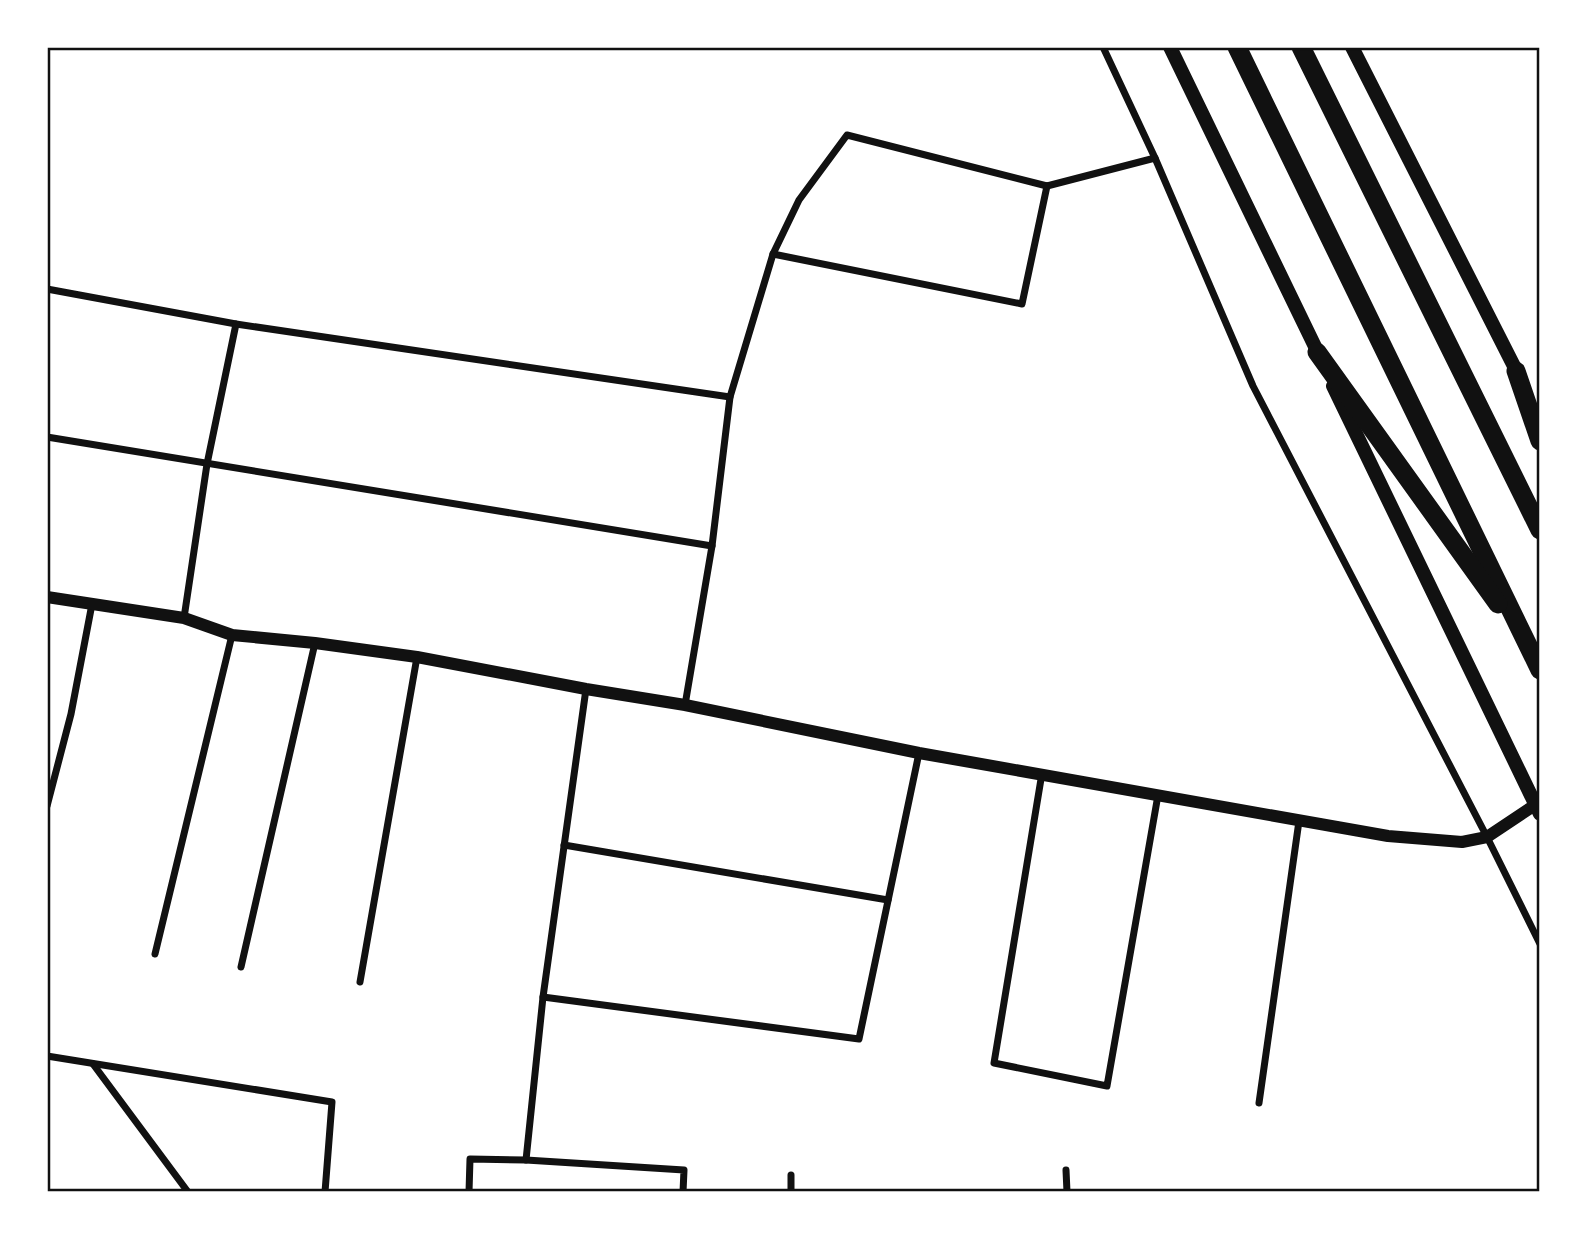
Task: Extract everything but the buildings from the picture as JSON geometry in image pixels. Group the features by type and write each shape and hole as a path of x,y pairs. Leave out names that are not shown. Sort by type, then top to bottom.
{"highway":[{"path":"1237,47 1540,670"},
{"path":"1301,47 1540,530"},
{"path":"1317,352 1529,649"},
{"path":"1516,371 1540,441"}],"main road":[{"path":"1170,47 1538,810"},
{"path":"1352,47 1540,417"}],"street":[{"path":"1103,47 1155,158 1253,386 1540,944"},
{"path":"685,705 712,546 730,397 773,254 799,200 847,135 1047,186 1155,158"},
{"path":"773,254 1023,304 1047,186"},
{"path":"47,289 236,324 730,397"},
{"path":"184,618 207,464 236,324"},
{"path":"47,438 712,546"},
{"path":"47,597 184,618 232,635 416,657 685,705 919,753 1388,836 1462,842 1487,837 1538,810"},
{"path":"47,806 71,714 92,604"},
{"path":"155,954 232,635"},
{"path":"241,967 315,643"},
{"path":"360,982 416,657"},
{"path":"526,1160 543,997 586,689"},
{"path":"543,997 859,1039 919,753"},
{"path":"1042,774 994,1063 1107,1086 1158,795"},
{"path":"1259,1103 1299,821"},
{"path":"564,845 888,900"},
{"path":"47,1056 332,1102 325,1192"},
{"path":"93,1064 188,1192"},
{"path":"469,1192 470,1159 684,1170 683,1192"},
{"path":"1066,1170 1067,1192"},
{"path":"791,1175 791,1192"}]}
